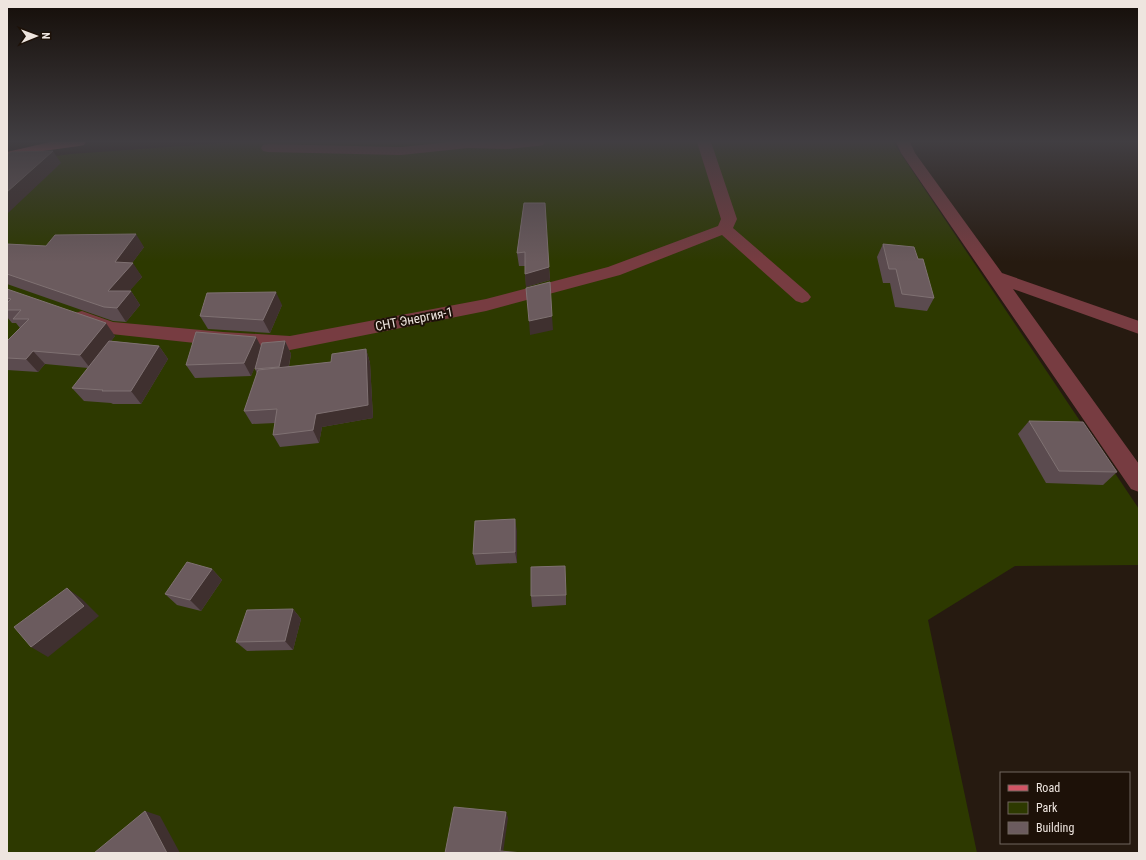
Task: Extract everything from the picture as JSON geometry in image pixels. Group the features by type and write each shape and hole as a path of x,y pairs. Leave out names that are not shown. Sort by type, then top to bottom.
{"street":[{"path":"717,182 729,219 724,229 802,296"},
{"path":"929,182 1139,482"},
{"name":"СНТ Энергия-1","path":"69,312 111,328 223,339 290,343 486,305 614,271 724,229"},
{"path":"996,277 1139,328"}],"green space":[{"path":"7,182 920,182 1139,509 1139,565 1015,566 928,620 977,853 7,853"}],"building":[{"path":"7,182 18,182 7,192"},
{"path":"524,203 545,203 549,267 525,274 525,252 517,253"},
{"path":"136,234 115,262 133,263 108,291 131,291 117,308 104,307 7,274 7,244 46,246 55,235"},
{"path":"883,244 914,247 918,259 923,259 934,298 902,294 896,269 889,269"},
{"path":"550,282 552,316 529,321 526,288"},
{"path":"7,289 106,323 80,355 33,351 26,359 7,358 7,341 29,319 13,319 21,310 7,310 7,303 11,299 7,298"},
{"path":"276,292 263,320 200,316 207,293"},
{"path":"196,332 256,337 244,363 186,365"},
{"path":"109,341 159,346 131,391 102,391 103,390 72,388"},
{"path":"285,341 279,367 255,369 262,343"},
{"path":"366,349 368,405 316,414 313,430 273,435 277,409 244,411 258,370 331,362 332,354"},
{"path":"1029,421 1083,422 1117,472 1059,471"},
{"path":"515,519 515,552 473,554 475,521"},
{"path":"187,562 212,569 190,600 165,594"},
{"path":"565,566 566,595 531,596 531,567"},
{"path":"67,588 84,606 31,647 14,627"},
{"path":"293,609 285,641 236,642 247,610"},
{"path":"454,807 506,812 500,851 523,853 445,853"},
{"path":"145,811 167,853 94,853"}]}
